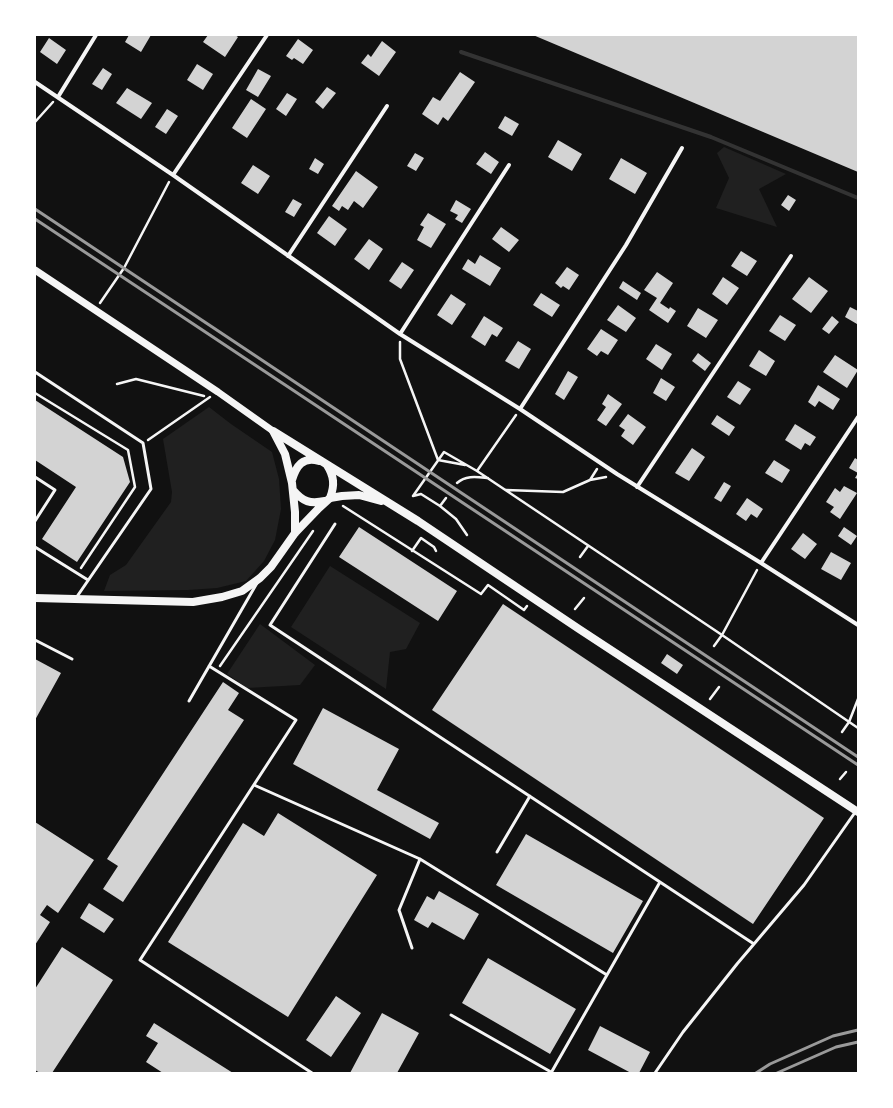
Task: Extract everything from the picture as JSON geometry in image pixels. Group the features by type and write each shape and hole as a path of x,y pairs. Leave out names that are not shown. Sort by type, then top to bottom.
{"main road":[{"path":"273,431 389,503 857,811"},
{"path":"273,431 285,454 292,486 295,512 295,533"},
{"path":"35,598 193,602 222,597 242,591 260,578 295,533 328,500 333,491 333,473 325,463 314,459 306,460 299,465 294,472 292,486 299,497 315,503 328,500 342,496 359,495 389,503"}],"street":[{"path":"58,97 96,35"},
{"path":"173,175 267,35"},
{"path":"35,82 173,175 400,334 520,409 637,487 761,563 858,625"},
{"path":"288,256 387,106"},
{"path":"520,409 626,245 682,148"},
{"path":"400,334 509,165"},
{"path":"637,487 791,256"},
{"path":"35,270 273,431"},
{"path":"761,563 858,417"}],"lane":[{"path":"35,372 143,443 151,489 76,599"},
{"path":"35,477 55,490 35,521"},
{"path":"335,524 270,625 754,944"},
{"path":"35,547 88,580"},
{"path":"189,701 260,578"},
{"path":"35,640 72,659"},
{"path":"209,666 296,720 140,960 312,1073"},
{"path":"254,785 420,859 607,975"},
{"path":"497,852 530,796"},
{"path":"655,1073 683,1032 804,885 857,811"},
{"path":"412,948 399,910 420,859"},
{"path":"451,1015 551,1073 660,882"}],"path":[{"path":"35,122 58,97"},
{"path":"99,304 124,268 173,175"},
{"path":"400,334 400,359 438,460"},
{"path":"117,384 136,379 210,397 143,443 128,450"},
{"path":"35,392 128,450 135,488 77,573"},
{"path":"477,470 520,409"},
{"path":"467,535 456,520 440,506 421,494 413,496 444,452 477,470 858,728"},
{"path":"438,460 469,466"},
{"path":"590,480 601,464"},
{"path":"505,490 563,492 590,480 617,474"},
{"path":"457,483 461,479 467,478 488,478"},
{"path":"440,506 446,498"},
{"path":"341,504 481,594 488,585 524,610 527,605"},
{"path":"216,671 316,526"},
{"path":"412,551 421,538 434,546 436,551"},
{"path":"580,557 588,546"},
{"path":"714,646 722,635 761,563"},
{"path":"575,609 584,598"},
{"path":"710,699 719,687"},
{"path":"842,732 849,722 858,699"},
{"path":"840,779 846,772"}],"shaded area":[{"path":"724,147 786,174 759,189 777,227 716,208 729,178 717,153"},
{"path":"209,407 272,452 279,479 281,509 275,540 264,561 246,581 217,588 188,590 104,591 110,575 126,565 171,502 172,492 163,439"},
{"path":"330,566 420,623 406,649 390,652 386,689 291,627"},
{"path":"260,624 315,665 300,685 247,688 227,674"}],"building":[{"path":"129,35 151,35 141,52 125,42"},
{"path":"208,35 235,35 238,37 225,57 203,42"},
{"path":"533,35 858,35 858,172"},
{"path":"49,38 66,50 57,64 40,52"},
{"path":"298,39 313,50 303,64 294,58 292,60 286,56"},
{"path":"382,41 396,52 379,76 361,63 368,54 371,57"},
{"path":"197,64 213,74 203,90 187,80"},
{"path":"103,68 112,74 102,90 92,84"},
{"path":"258,69 271,76 258,97 246,90"},
{"path":"460,72 475,82 448,121 443,117 438,125 422,114 433,97 440,101"},
{"path":"327,87 336,93 323,109 315,102"},
{"path":"127,88 152,103 141,119 116,103"},
{"path":"287,93 297,99 286,116 276,109"},
{"path":"251,99 266,109 247,138 232,128"},
{"path":"167,109 178,116 166,134 155,127"},
{"path":"505,116 519,124 512,136 498,128"},
{"path":"558,140 582,154 572,171 548,157"},
{"path":"485,152 499,162 491,174 476,164"},
{"path":"415,153 424,158 416,171 407,166"},
{"path":"315,158 324,164 318,174 309,169"},
{"path":"621,158 647,173 635,194 609,179"},
{"path":"253,165 270,176 258,194 241,183"},
{"path":"356,171 378,187 363,208 354,201 348,210 342,206 339,211 332,206"},
{"path":"788,195 796,200 789,211 781,205"},
{"path":"293,199 302,204 294,217 285,212"},
{"path":"456,200 471,209 462,223 455,219 458,215 450,211"},
{"path":"428,213 446,224 431,248 417,240 424,227 420,225"},
{"path":"329,216 347,229 335,246 317,233"},
{"path":"501,227 519,240 509,252 492,239"},
{"path":"369,239 383,249 369,270 354,259"},
{"path":"741,251 757,261 747,276 731,266"},
{"path":"480,255 501,268 490,286 462,269 468,259 475,264"},
{"path":"402,262 414,270 401,289 389,281"},
{"path":"567,267 579,275 569,290 563,286 561,288 555,283"},
{"path":"657,272 673,283 660,303 669,309 670,307 676,311 668,323 649,310 657,298 644,290"},
{"path":"723,277 739,288 727,305 712,294"},
{"path":"809,277 828,291 811,313 792,299"},
{"path":"623,281 641,293 637,300 619,288"},
{"path":"541,293 560,305 552,317 533,305"},
{"path":"451,294 466,304 452,325 437,315"},
{"path":"618,305 636,318 626,332 607,320"},
{"path":"850,307 858,311 857,324 845,317"},
{"path":"698,308 718,320 706,338 687,326"},
{"path":"780,315 796,325 785,341 769,331"},
{"path":"484,316 503,328 497,337 492,334 485,346 471,337"},
{"path":"832,316 839,322 829,334 822,329"},
{"path":"601,329 618,340 608,355 601,351 597,356 587,349"},
{"path":"518,341 531,349 519,369 505,361"},
{"path":"656,344 672,354 662,370 646,359"},
{"path":"759,350 775,361 766,376 749,366"},
{"path":"698,353 711,363 705,371 692,361"},
{"path":"835,355 858,370 847,388 823,372"},
{"path":"568,371 578,377 564,400 555,394"},
{"path":"661,378 675,387 666,401 653,393"},
{"path":"738,381 751,389 740,405 727,397"},
{"path":"818,385 840,399 833,410 819,401 815,407 808,402"},
{"path":"608,394 622,404 606,426 597,420 606,407 602,404"},
{"path":"35,400 123,457 130,482 77,562 42,539 76,487 35,460"},
{"path":"628,414 646,427 633,445 621,436 625,430 619,426"},
{"path":"717,415 735,427 729,436 711,424"},
{"path":"795,424 816,437 810,446 805,443 801,450 785,440"},
{"path":"692,448 705,457 689,481 675,473"},
{"path":"855,458 858,460 858,473 849,468"},
{"path":"774,460 790,470 782,483 765,473"},
{"path":"724,482 731,486 721,502 714,498"},
{"path":"844,486 857,493 840,519 830,512 834,507 826,502 835,488 840,492"},
{"path":"747,498 763,509 757,518 751,514 746,521 736,514"},
{"path":"359,527 457,591 438,621 339,557"},
{"path":"844,527 857,536 851,545 838,536"},
{"path":"803,533 817,544 805,559 791,549"},
{"path":"831,552 851,563 841,580 821,569"},
{"path":"503,604 824,818 753,924 432,710"},
{"path":"667,654 683,665 677,674 661,663"},
{"path":"35,659 61,673 35,720"},
{"path":"223,682 239,693 228,710 244,720 123,902 103,889 118,866 107,859"},
{"path":"323,708 399,749 377,790 439,823 430,839 293,764"},
{"path":"278,813 377,875 288,1017 168,942 243,823 264,836"},
{"path":"35,822 94,860 58,913 47,905 40,915 50,922 35,945"},
{"path":"526,834 643,901 613,953 496,885"},
{"path":"439,891 479,914 464,940 432,922 428,928 414,920 427,896 434,900"},
{"path":"89,903 114,919 104,933 80,918"},
{"path":"62,947 113,980 52,1073 40,1073 35,1070 35,989"},
{"path":"488,958 576,1009 550,1054 462,1003"},
{"path":"336,996 361,1013 331,1057 306,1040"},
{"path":"382,1013 419,1033 397,1073 350,1073"},
{"path":"154,1023 233,1073 163,1073 146,1062 158,1043 146,1036"},
{"path":"600,1026 650,1052 639,1073 631,1073 588,1050"}],"waterway":[{"path":"461,52 711,137 858,198"}],"railway":[{"path":"35,209 858,757"},
{"path":"35,219 858,765"},
{"path":"756,1073 770,1064 833,1036 858,1030"},
{"path":"777,1073 836,1047 858,1042"}]}
